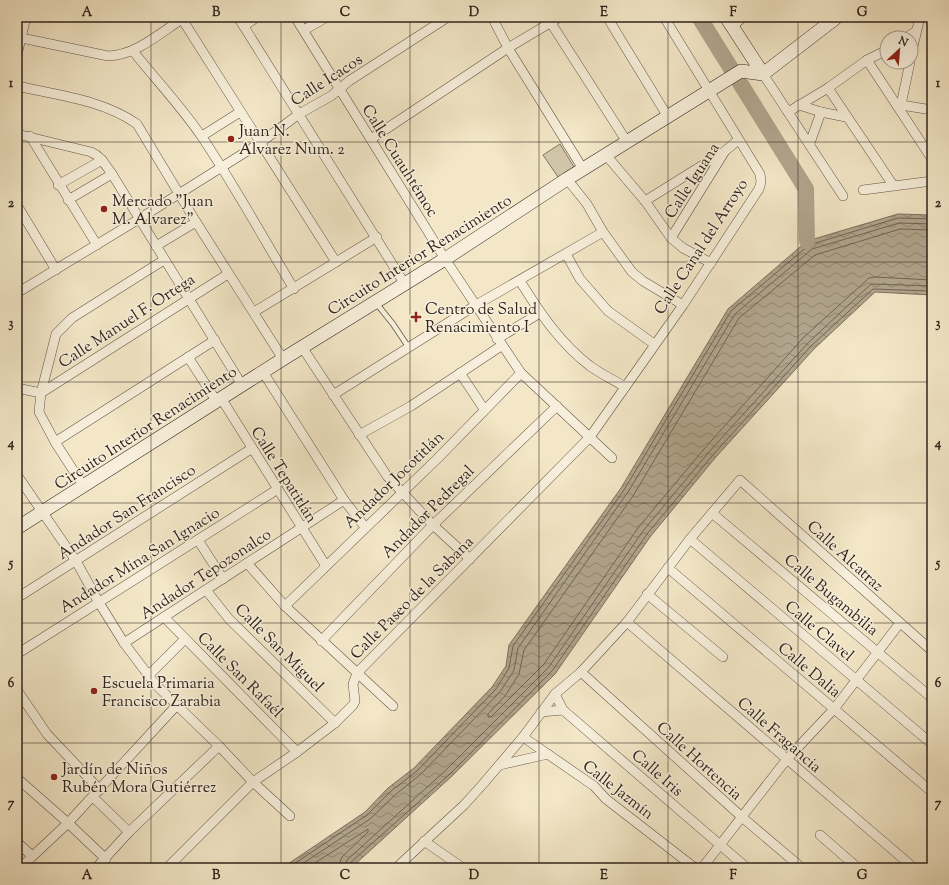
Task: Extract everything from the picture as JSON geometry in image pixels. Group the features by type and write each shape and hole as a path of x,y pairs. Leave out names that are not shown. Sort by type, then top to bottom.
{"main road":[{"path":"729,22 763,74 837,17"},
{"name":"Circuito Interior Renacimiento","path":"17,528 84,487 262,372 445,259 567,179 741,71 763,74"}],"street":[{"path":"17,55 19,37 26,17"},
{"path":"238,17 377,237 404,283"},
{"path":"244,26 257,17"},
{"name":"Calle Cuauhtémoc","path":"295,17 445,259 521,373 612,458"},
{"path":"304,30 327,17"},
{"name":"Calle Icacos","path":"17,293 139,220 221,168 260,143 299,114 331,96 349,81 448,17"},
{"path":"492,17 508,48 583,169"},
{"path":"370,139 508,48 560,17"},
{"path":"607,17 668,117"},
{"name":"Calle Canal del Arroyo","path":"625,387 711,264 759,189 761,182 760,174 664,17"},
{"path":"729,22 743,17"},
{"path":"916,30 920,17"},
{"path":"19,37 108,56 118,56 133,51 184,18 240,112 336,262"},
{"path":"551,23 627,142"},
{"path":"133,51 155,79 170,93 202,136 294,289"},
{"path":"788,112 828,88 867,60 879,54"},
{"path":"867,60 899,106 932,159"},
{"path":"899,106 908,70"},
{"path":"763,74 810,143 843,196"},
{"path":"17,86 106,107 123,114 137,124 228,274 283,359"},
{"path":"828,88 893,185"},
{"path":"799,105 821,112 846,116"},
{"path":"899,106 932,110"},
{"path":"202,136 240,112"},
{"path":"810,143 821,112"},
{"path":"17,134 30,136 97,154 112,174 242,385"},
{"path":"30,136 58,185 97,245"},
{"name":"Calle Iguana","path":"671,238 725,151 738,140"},
{"path":"645,201 725,151"},
{"path":"606,155 645,201 671,238 683,248 711,264"},
{"path":"58,185 102,160"},
{"path":"68,200 112,174"},
{"path":"567,179 587,204 603,232 632,272 643,281 683,305"},
{"path":"863,190 932,181"},
{"path":"17,205 56,270"},
{"path":"156,246 196,222"},
{"path":"333,395 476,305 603,232"},
{"path":"254,312 377,237"},
{"path":"566,254 580,279 608,311 654,344"},
{"path":"84,487 55,442 40,412 41,393 56,334 59,329 72,318 164,260"},
{"name":"Calle Manuel F. Ortega","path":"41,393 188,298 228,274"},
{"path":"520,281 540,313 555,333 591,367 625,387"},
{"path":"359,435 411,406 460,373 499,342 540,313"},
{"path":"55,442 215,340"},
{"path":"302,347 359,435 388,476 433,525 470,559"},
{"name":"Calle Tepatitlán","path":"188,358 219,400 278,489 326,566"},
{"path":"262,372 344,500 365,527"},
{"path":"460,373 484,409"},
{"name":"Andador Jocotitlán","path":"285,606 437,459 484,409 521,373"},
{"name":"Calle Paseo de la Sabana","path":"167,868 253,782 297,752 335,723 355,701 353,684 357,673 590,437 625,387"},
{"path":"17,388 41,393"},
{"name":"Andador Pedregal","path":"321,640 433,525 557,406"},
{"name":"Andador San Francisco","path":"17,598 76,562 251,449"},
{"path":"17,475 76,562 124,643 155,684 219,746 253,782 290,816"},
{"name":"Calle Alcatraz","path":"712,513 740,480 932,651"},
{"name":"Andador Mina San Ignacio","path":"17,654 98,601 278,489"},
{"name":"Andador Tepozonalco","path":"124,643 344,500"},
{"path":"396,868 464,805 500,765 555,694 581,672 627,622 647,594 712,513"},
{"name":"Calle Bugambilia","path":"712,513 932,698"},
{"name":"Calle Clavel","path":"690,539 932,744"},
{"path":"198,540 223,579"},
{"path":"247,564 285,606 394,706"},
{"name":"Calle Dalia","path":"668,568 932,792"},
{"name":"Calle San Miguel","path":"206,590 229,619 335,723"},
{"path":"647,594 723,657"},
{"name":"Calle San Rafaél","path":"164,617 297,752"},
{"name":"Calle Fragancia","path":"627,622 914,868"},
{"path":"702,868 743,818 787,759 834,709 900,623"},
{"path":"149,675 184,639"},
{"name":"Calle Hortencia","path":"581,672 743,818 802,868"},
{"path":"17,690 48,734 129,832"},
{"name":"Calle Iris","path":"555,694 563,710 747,868"},
{"path":"20,868 68,823 176,706"},
{"path":"541,712 563,710"},
{"name":"Calle Jazmín","path":"523,737 594,786 606,799 695,868"},
{"path":"96,868 106,859 129,832 219,746"},
{"path":"500,765 548,754"},
{"path":"17,778 106,859"},
{"path":"820,835 858,868"},
{"path":"424,841 463,868"},
{"path":"17,842 32,856"}],"lane":[{"path":"375,302 393,324 409,348"}],"shaded area":[{"path":"560,144 574,167 558,177 543,155"}],"water":[{"path":"898,214 932,215 932,295 875,292 814,349 715,458 650,537 555,674 452,776 351,868 282,868 365,812 388,788 414,768 492,687 506,666 509,645 621,488 728,309 807,241"}],"waterway":[{"path":"699,17 806,189 807,241"}],"place":[{"name":"Juan N. Alvarez Num. 2","path":"231,139"},
{"name":"Mercado \"Juan M. Alvarez\"","path":"104,209"},
{"name":"Centro de Salud Renacimiento I","path":"416,317"},
{"name":"Escuela Primaria Francisco Zarabia","path":"94,691"},
{"name":"Jardín de Niños Rubén Mora Gutiérrez","path":"54,777"}]}
